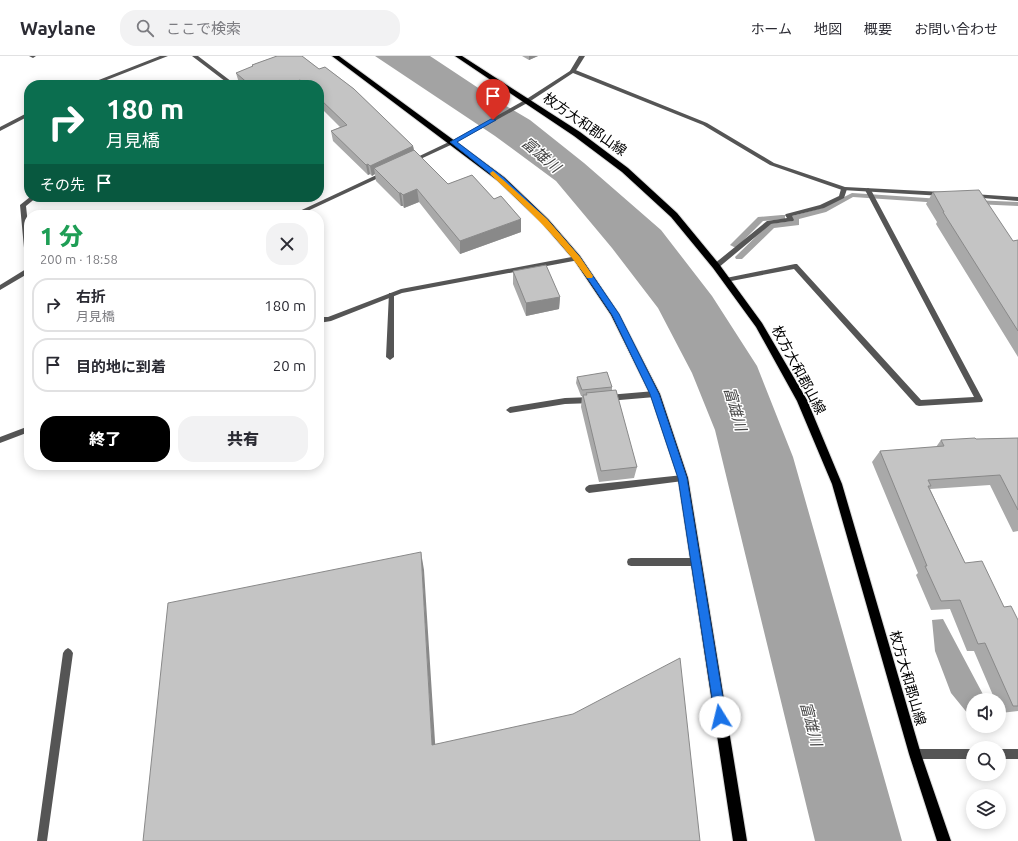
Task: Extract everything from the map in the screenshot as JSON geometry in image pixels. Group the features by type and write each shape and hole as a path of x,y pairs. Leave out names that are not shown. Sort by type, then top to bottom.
{"main road":[{"path":"335,56 501,179 545,220 577,258 616,314 655,394 683,478 740,841"},
{"name":"枚方大和郡山線","path":"458,56 523,103 578,134 625,170 674,215 716,266 760,325 802,400 837,484 915,754 944,841"}],"street":[{"path":"102,80 165,56"},
{"path":"195,56 226,80"},
{"path":"408,162 453,142 523,103 573,71 582,56"},
{"path":"573,71 705,124 772,164 844,189 949,194"},
{"path":"0,129 24,117"},
{"path":"324,201 394,169"},
{"path":"716,266 768,222 791,220 788,215 822,207 842,197 844,189"},
{"path":"726,280 795,266 919,403 979,400 868,190"},
{"path":"964,195 1018,199"},
{"path":"24,216 23,205 27,202"},
{"path":"305,210 322,202"},
{"path":"324,320 329,319 401,290 577,258"},
{"path":"0,288 24,272"},
{"path":"390,357 391,295"},
{"path":"510,410 565,400 578,401 655,394"},
{"path":"0,440 24,431"},
{"path":"589,489 683,478"},
{"path":"631,562 696,562"},
{"path":"42,841 68,653"},
{"path":"915,754 966,754"},
{"path":"1006,754 1018,754"}],"water":[{"name":"富雄川","path":"375,56 430,56 501,103 530,120 584,163 661,230 712,296 757,366 793,457 902,841 815,841 715,430 692,373 658,308 612,248 556,181 495,136"},
{"path":"943,619 982,693 966,693 966,711 951,693 935,651 932,620"}],"building":[{"path":"277,56 302,56 319,69 325,67 354,89 413,146 370,166 368,164 366,165 331,131 347,125 324,103 324,80 244,80 236,73 253,66 252,65"},
{"path":"414,150 448,184 472,175 494,199 501,196 521,219 460,241 417,189 403,195 399,193 374,168"},
{"path":"979,190 1013,241 1018,240 1018,331 943,212 933,192"},
{"path":"546,265 560,297 526,303 513,271"},
{"path":"607,372 612,387 582,390 577,377"},
{"path":"616,390 637,467 601,471 583,395 587,395 586,393"},
{"path":"1018,438 1018,510 1000,475 928,480 931,486 928,486 965,563 982,561 1004,607 1011,606 1018,620 1018,706 1013,706 985,643 978,644 960,600 941,601 925,566 927,566 880,451 944,446 941,440"},
{"path":"421,552 432,745 573,714 680,658 700,841 143,841 168,603"}],"waterway":[{"path":"739,257 772,226 796,223 795,218 824,210 852,195 941,201"},
{"path":"975,202 1018,204"},
{"path":"734,245 761,219 782,217"}],"slow traffic":[{"path":"493,173 545,220 577,258 589,276"}],"route":[{"path":"493,120 453,142 501,179 545,220 577,258 616,314 655,394 683,478 720,717"}]}
